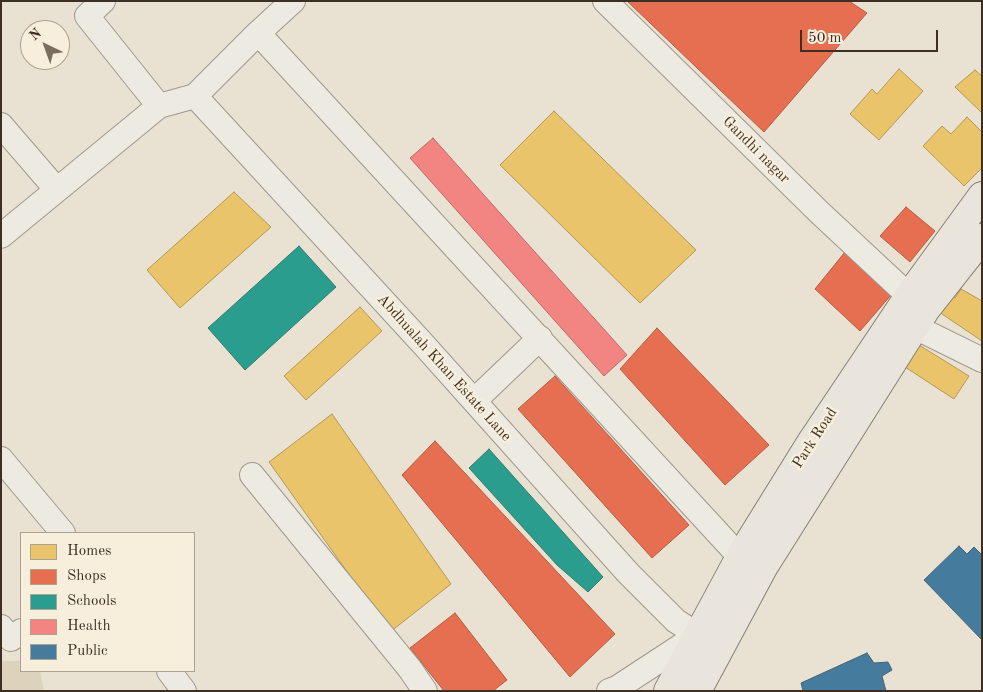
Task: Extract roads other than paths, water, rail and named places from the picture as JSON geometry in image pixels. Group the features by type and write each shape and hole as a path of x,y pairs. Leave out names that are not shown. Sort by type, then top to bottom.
{"main road":[{"name":"Park Road","path":"697,691 752,562 812,441 909,296 982,196"},
{"name":"Park Road","path":"668,691 698,635 752,562 926,309 982,238"}],"street":[{"path":"1,236 159,106 195,96 293,1"},
{"name":"Gandhi nagar","path":"605,1 819,212 909,296"},
{"path":"88,6 159,106"},
{"path":"258,33 540,338 752,562"},
{"name":"Abdhualah Khan Estate Lane","path":"195,96 474,401 628,573 676,621 698,635"},
{"path":"1,125 57,190"},
{"path":"915,326 982,360"},
{"path":"474,401 540,338"},
{"path":"1,459 62,532"},
{"path":"252,475 410,669 425,691"},
{"path":"1,627 11,639 20,632"},
{"path":"608,691 617,688 698,635"},
{"path":"638,691 698,635"},
{"path":"170,672 184,691"}]}
